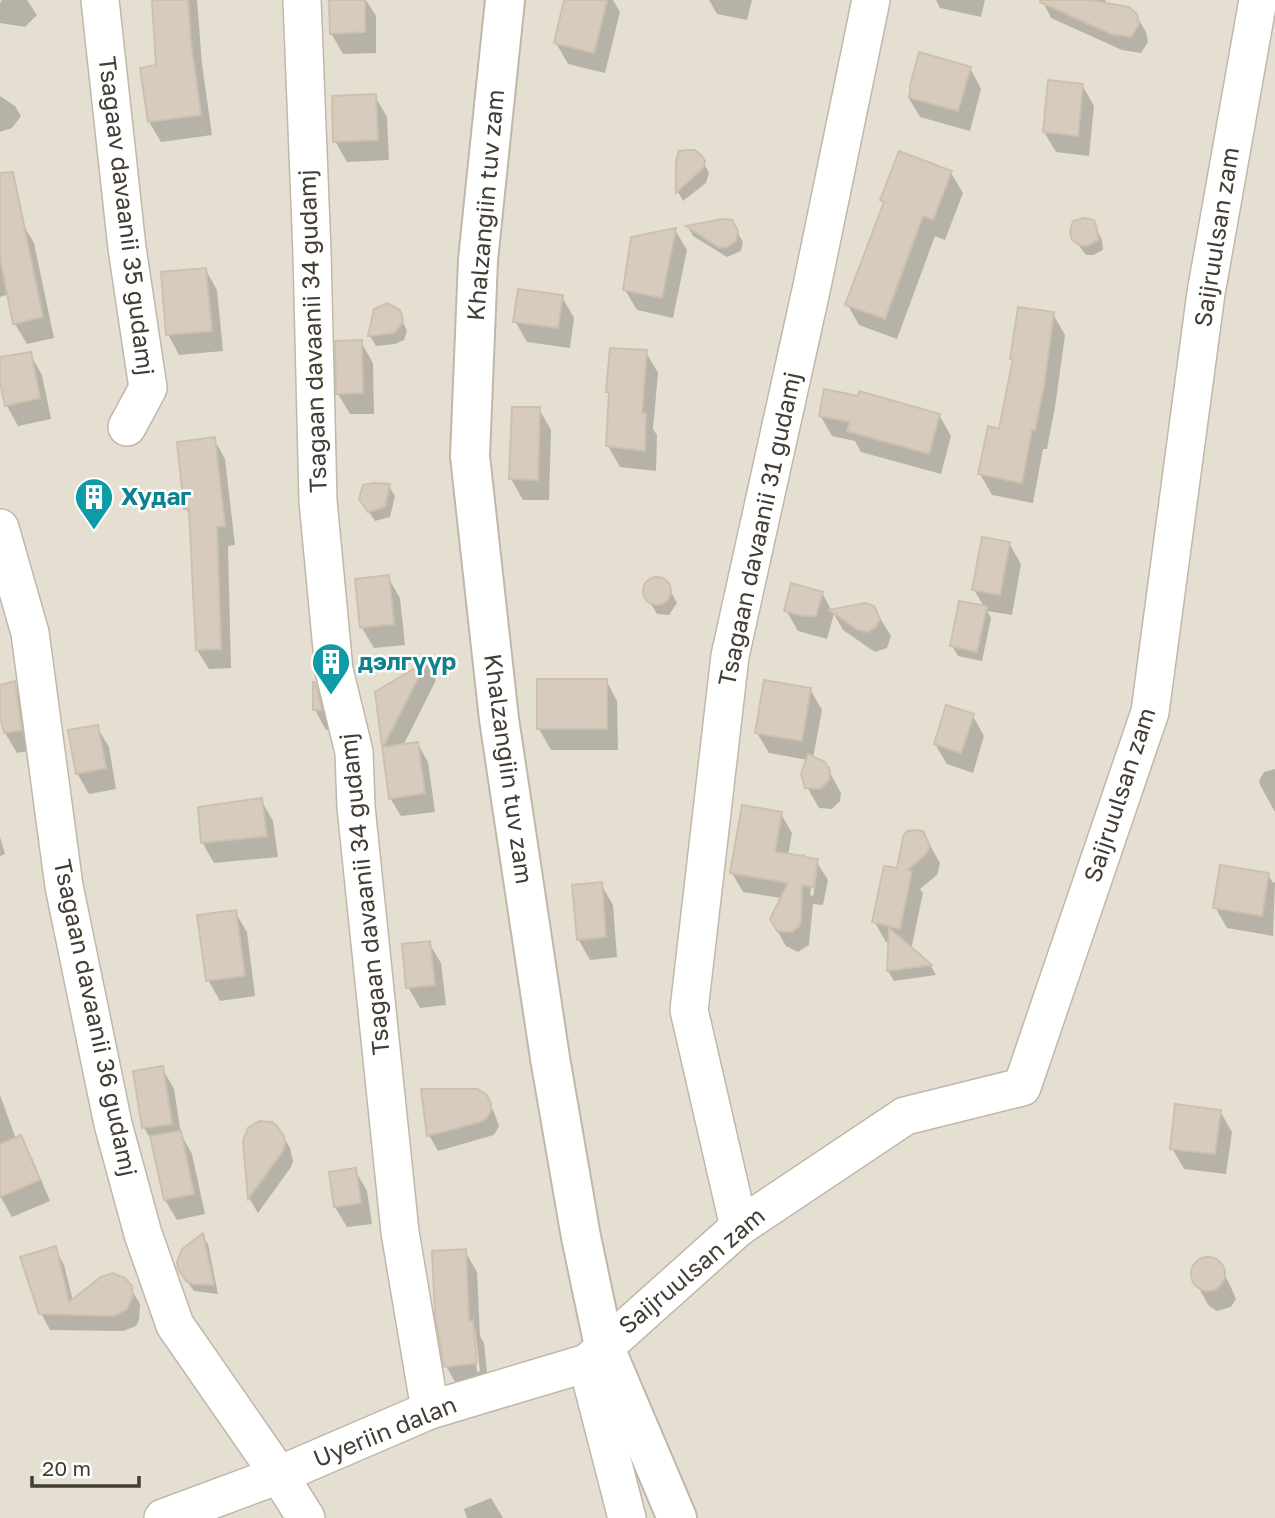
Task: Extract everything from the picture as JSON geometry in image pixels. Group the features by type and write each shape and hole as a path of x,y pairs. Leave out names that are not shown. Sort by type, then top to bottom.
{"street":[{"name":"Tsagaav davaanii 35 gudamj","path":"100,0 127,248 148,388 127,427"},
{"name":"Tsagaan davaanii 34 gudamj","path":"302,0 318,501 334,670 354,752 356,807 400,1232 430,1410"},
{"name":"Khalzangiin tuv zam","path":"505,0 478,260 470,456 499,719 550,1058 581,1237 596,1354 677,1518"},
{"name":"Tsagaan davaanii 31 gudamj","path":"738,1227 689,1010 730,656 812,286 871,0"},
{"name":"Saijruulsan zam","path":"596,1354 738,1227 905,1116 1022,1087 1150,712 1206,293 1258,0"},
{"name":"Tsagaan davaanii 36 gudamj","path":"0,528 30,633 64,886 113,1124 143,1234 175,1325 279,1475"},
{"name":"Uyeriin dalan","path":"163,1518 279,1475 430,1410 596,1354"},
{"path":"596,1354 626,1518"},
{"path":"279,1475 306,1518"}],"shaded area":[{"path":"0,0 1275,0 1275,1518 0,1518"}],"building":[{"path":"152,0 188,0 201,115 148,122 140,68 156,65"},
{"path":"329,0 365,0 365,32 330,34"},
{"path":"564,0 607,0 594,53 554,43"},
{"path":"1040,0 1089,0 1129,7 1137,14 1139,24 1131,37 1111,34"},
{"path":"919,52 971,67 958,111 910,98 910,86"},
{"path":"1048,80 1083,84 1078,136 1043,132"},
{"path":"376,94 378,140 333,142 332,96"},
{"path":"695,150 705,161 703,168 676,193 676,161 679,151"},
{"path":"899,151 952,171 933,220 923,216 885,319 845,305 884,202 880,200"},
{"path":"13,172 43,317 13,324 0,258 0,173"},
{"path":"1084,218 1094,220 1097,229 1098,240 1087,246 1072,240 1070,232 1073,221"},
{"path":"723,219 732,220 738,231 736,241 727,247 720,248 686,226"},
{"path":"676,228 662,298 623,290 631,237"},
{"path":"206,268 212,331 166,335 161,272"},
{"path":"518,289 563,295 558,328 513,322"},
{"path":"387,303 400,310 403,320 401,325 394,333 368,336 374,309"},
{"path":"1018,307 1054,312 1044,386 1035,430 1032,429 1022,483 978,474 988,426 999,429 1013,359 1010,359"},
{"path":"362,340 363,393 336,394 335,341"},
{"path":"610,348 647,350 642,413 646,413 645,451 606,446 609,392 606,392"},
{"path":"31,352 40,398 5,406 0,382 0,357"},
{"path":"824,389 858,396 859,391 940,414 929,454 847,431 850,422 819,416"},
{"path":"512,407 540,407 538,480 509,479"},
{"path":"215,437 225,526 217,527 221,649 196,650 189,509 184,509 177,442"},
{"path":"390,484 385,507 368,512 359,499 363,485"},
{"path":"982,537 1010,542 1000,595 972,590"},
{"path":"389,575 394,624 360,628 355,579"},
{"path":"657,577 667,581 671,591 667,601 657,605 647,601 643,591 647,581"},
{"path":"791,583 823,592 816,616 784,611"},
{"path":"959,601 987,606 977,652 950,646"},
{"path":"865,603 874,606 880,619 876,627 867,632 858,630 829,610"},
{"path":"427,661 383,747 418,742 425,793 389,799 375,692"},
{"path":"537,679 607,679 607,729 537,729"},
{"path":"764,680 811,688 802,741 755,733"},
{"path":"15,681 22,730 4,733 0,717 0,685"},
{"path":"315,682 322,710 313,710"},
{"path":"946,705 974,714 961,753 934,744"},
{"path":"98,725 106,768 76,774 68,730"},
{"path":"808,754 825,762 830,770 829,780 820,789 805,788 801,774"},
{"path":"262,798 267,836 201,843 198,807"},
{"path":"742,805 782,812 775,852 804,854 804,857 818,859 813,887 802,885 801,921 792,932 777,931 770,919 788,883 730,873"},
{"path":"907,831 923,831 930,846 926,854 907,870 912,871 900,929 872,922 884,866 897,868 903,837"},
{"path":"1220,865 1269,873 1262,916 1213,908"},
{"path":"602,882 606,937 577,940 572,885"},
{"path":"236,910 245,976 206,981 197,915"},
{"path":"889,928 932,965 887,971"},
{"path":"430,941 435,985 406,988 402,944"},
{"path":"163,1066 172,1124 142,1128 133,1071"},
{"path":"421,1089 477,1089 486,1094 491,1110 486,1119 480,1122 427,1136"},
{"path":"1175,1104 1221,1110 1215,1154 1170,1149"},
{"path":"259,1121 272,1122 277,1126 284,1136 285,1144 283,1151 248,1199 243,1141 248,1128"},
{"path":"181,1131 194,1194 164,1200 150,1136"},
{"path":"21,1135 40,1180 0,1197 0,1144"},
{"path":"356,1168 361,1203 334,1207 329,1172"},
{"path":"203,1233 214,1285 186,1281 178,1269 177,1262 182,1249"},
{"path":"56,1246 69,1302 101,1277 113,1273 125,1278 132,1286 133,1296 127,1309 114,1316 39,1314 20,1257"},
{"path":"466,1249 469,1321 473,1320 477,1363 444,1367 435,1314 432,1251"},
{"path":"1208,1257 1220,1262 1225,1274 1220,1286 1208,1291 1196,1286 1191,1274 1196,1262"}],"place":[{"name":"Худаг","path":"94,531"},
{"name":"дэлгүүр","path":"331,696"}]}
